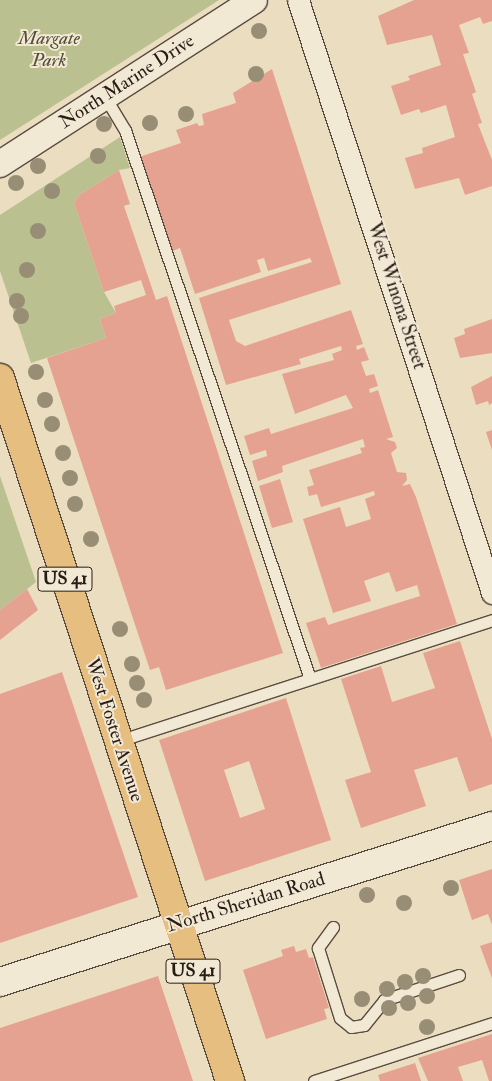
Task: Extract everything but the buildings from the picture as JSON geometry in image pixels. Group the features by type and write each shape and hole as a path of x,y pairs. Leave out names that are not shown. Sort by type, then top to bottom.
{"main road":[{"name":"West Foster Avenue","path":"0,378 230,1081"},
{"name":"North Sheridan Road","path":"0,982 492,826"}],"street":[{"name":"North Marine Drive","path":"0,164 254,0"},
{"name":"West Winona Street","path":"298,0 492,593"}],"lane":[{"path":"105,97 125,130 310,679"},
{"path":"118,741 492,620"},
{"path":"333,927 318,948 340,1018 352,1027 364,1025 378,1006 390,997 459,975"},
{"path":"314,1081 492,1023"}],"green space":[{"name":"Margate Park","path":"0,0 219,0 0,140"},
{"path":"120,137 130,168 119,170 79,195 74,203 104,292 116,313 100,319 106,338 31,363 0,271 0,215"},
{"path":"0,476 36,582 0,610"}]}
